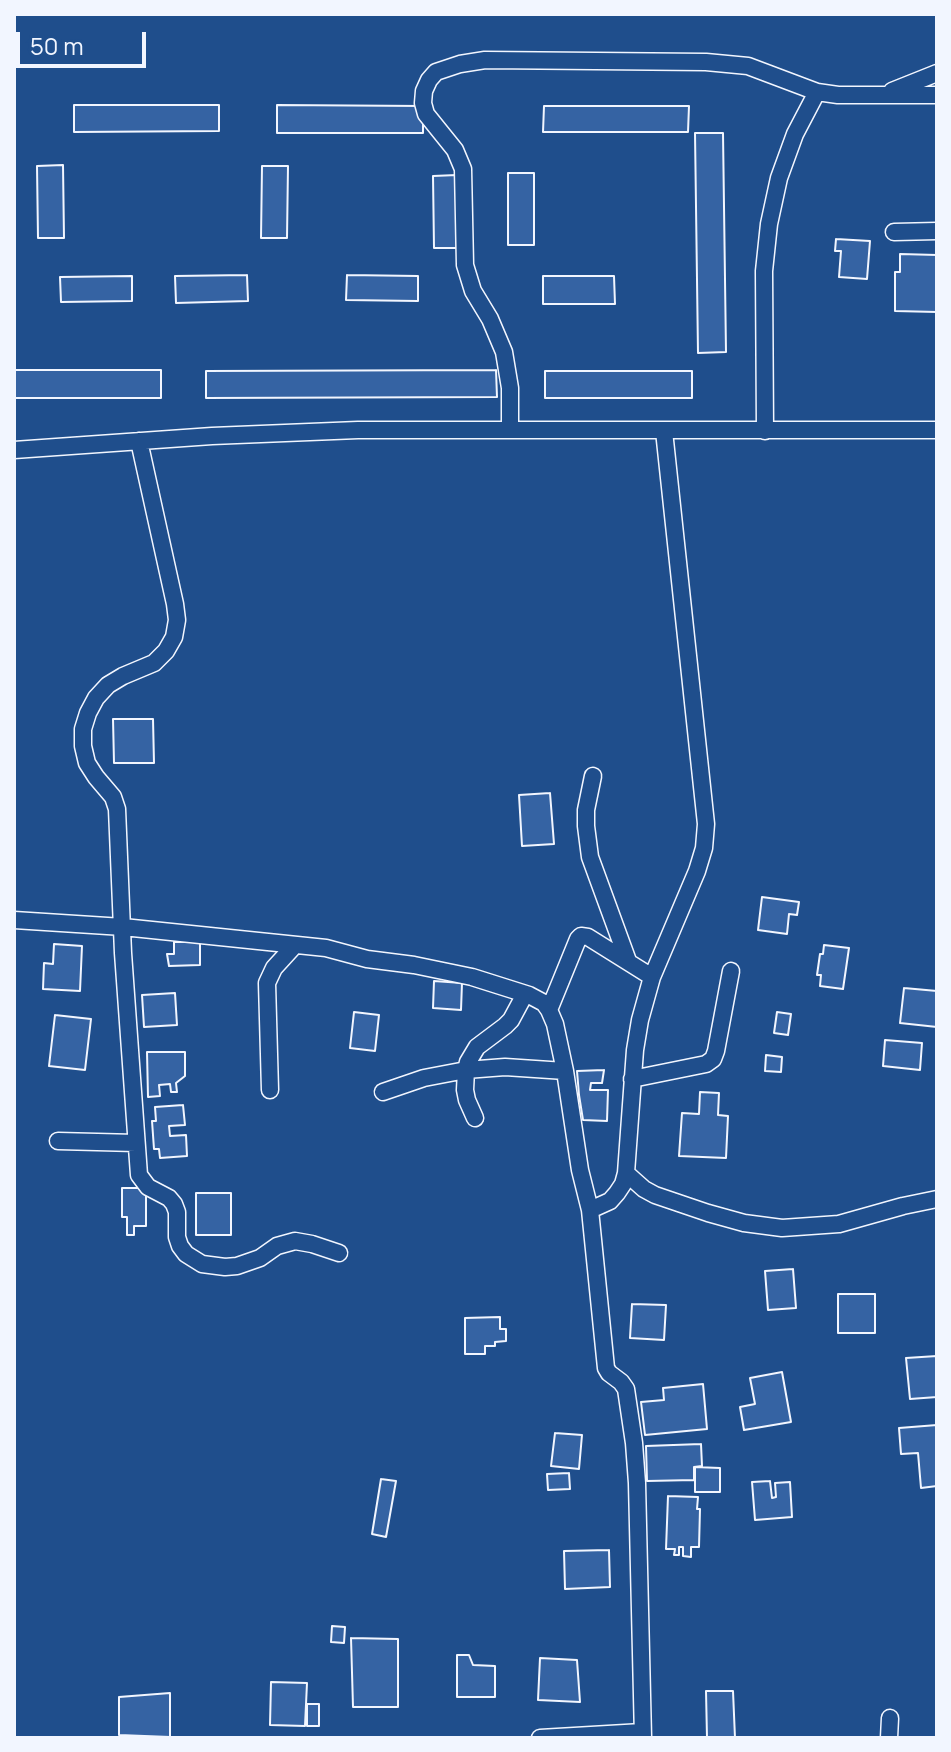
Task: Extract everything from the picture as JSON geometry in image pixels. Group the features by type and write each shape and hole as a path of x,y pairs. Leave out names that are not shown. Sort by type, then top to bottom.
{"street":[{"path":"510,430 510,388 504,352 490,319 473,291 465,265 463,169 455,150 426,114 423,103 424,91 436,72 485,60 706,62 748,66 817,92 838,95 937,95"},
{"path":"883,95 937,73"},
{"path":"765,431 764,271 769,224 779,178 795,134 817,92"},
{"path":"894,232 937,231"},
{"path":"14,450 358,430 937,430"},
{"path":"590,1210 601,1206 617,1193 626,1173 632,1079 640,1020 652,977 704,848 706,824 664,431"},
{"path":"139,441 175,604 177,620 174,637 154,663 108,685 96,698 83,729 87,763 113,797 117,809 123,953 139,1175 148,1187 174,1204 180,1246 193,1260 212,1266 237,1266 260,1258 277,1246 295,1241 339,1253"},
{"path":"593,776 586,810 590,857 628,961"},
{"path":"14,920 123,927 326,948 367,959 472,977 537,999 549,1010 565,1071 580,1170 590,1210 606,1368 626,1389 634,1443 642,1735 540,1738"},
{"path":"549,1010 581,936 588,937 652,977"},
{"path":"270,1090 267,983 274,968 295,945"},
{"path":"632,1079 706,1064 713,1059 731,971"},
{"path":"475,1118 465,1090 466,1070 477,1047 505,1026 525,994"},
{"path":"383,1092 424,1078 466,1070 505,1067 565,1071"},
{"path":"58,1141 136,1143"},
{"path":"626,1173 655,1195 744,1223 782,1228 839,1224 937,1199"},
{"path":"889,1738 890,1718"}],"building":[{"path":"74,105 219,105 219,131 74,132"},
{"path":"277,105 423,106 423,133 277,133"},
{"path":"544,106 689,106 688,132 543,132"},
{"path":"695,133 723,133 726,352 698,353"},
{"path":"63,165 64,238 38,238 37,166"},
{"path":"262,166 288,166 287,238 261,238"},
{"path":"508,173 534,173 534,245 508,245"},
{"path":"457,175 458,248 434,248 433,176"},
{"path":"836,239 870,241 867,279 839,277 841,251 835,251"},
{"path":"900,254 937,255 937,312 895,311 895,272 900,272"},
{"path":"247,275 248,301 176,303 175,276"},
{"path":"347,275 418,276 418,301 346,300"},
{"path":"132,276 132,301 61,302 60,277"},
{"path":"543,276 614,276 615,304 543,304"},
{"path":"15,370 161,370 161,398 15,398"},
{"path":"496,370 497,397 206,398 206,371"},
{"path":"545,371 692,371 692,398 545,398"},
{"path":"113,719 153,719 154,763 114,763"},
{"path":"550,793 554,844 522,846 519,795"},
{"path":"762,897 799,902 797,915 789,914 787,934 758,930"},
{"path":"174,942 200,942 200,965 169,966 167,954 174,954"},
{"path":"54,944 82,946 80,991 43,989 44,963 53,964"},
{"path":"824,945 849,948 843,989 820,986 821,975 817,975"},
{"path":"434,981 462,983 461,1010 433,1008"},
{"path":"904,988 937,991 937,1027 900,1023"},
{"path":"175,993 177,1025 144,1027 142,995"},
{"path":"354,1012 379,1015 375,1051 350,1048"},
{"path":"777,1012 791,1014 788,1035 774,1033"},
{"path":"55,1015 91,1019 85,1070 49,1066"},
{"path":"885,1040 922,1043 920,1070 883,1066"},
{"path":"147,1052 185,1052 185,1076 176,1083 177,1092 171,1092 170,1084 159,1085 160,1096 148,1097"},
{"path":"766,1055 782,1057 781,1072 765,1071"},
{"path":"604,1070 602,1083 591,1083 590,1090 608,1090 607,1121 583,1120 577,1071"},
{"path":"700,1092 719,1093 718,1115 728,1116 726,1158 679,1156 682,1113 699,1114"},
{"path":"183,1105 185,1125 169,1126 170,1136 186,1135 187,1156 160,1158 159,1149 154,1149 152,1121 156,1121 155,1107"},
{"path":"122,1188 146,1188 146,1226 134,1226 134,1235 127,1235 127,1217 122,1217"},
{"path":"196,1193 231,1193 231,1235 196,1235"},
{"path":"793,1269 796,1308 768,1310 765,1271"},
{"path":"838,1294 875,1294 875,1333 838,1333"},
{"path":"632,1304 666,1305 664,1340 630,1338"},
{"path":"500,1317 500,1329 506,1329 506,1341 485,1346 485,1354 465,1354 465,1318"},
{"path":"937,1356 937,1397 910,1399 906,1358"},
{"path":"782,1372 791,1422 744,1430 740,1407 755,1404 750,1378"},
{"path":"703,1384 707,1429 645,1435 641,1402 664,1400 663,1388"},
{"path":"937,1425 937,1486 921,1488 918,1453 901,1454 899,1428"},
{"path":"555,1433 582,1435 579,1469 551,1466"},
{"path":"701,1444 702,1466 694,1467 694,1480 647,1481 646,1446"},
{"path":"695,1467 720,1468 720,1492 695,1492"},
{"path":"569,1473 570,1489 548,1490 547,1474"},
{"path":"381,1479 396,1481 386,1537 372,1534"},
{"path":"770,1481 772,1498 776,1497 775,1483 790,1482 792,1517 755,1520 752,1482"},
{"path":"668,1496 698,1497 699,1547 691,1547 691,1557 683,1556 683,1547 679,1547 679,1555 674,1555 675,1549 666,1549"},
{"path":"609,1550 610,1587 565,1589 564,1551"},
{"path":"332,1626 345,1627 344,1643 331,1642"},
{"path":"351,1638 398,1639 398,1707 353,1707"},
{"path":"457,1655 469,1655 473,1665 495,1666 495,1697 457,1697"},
{"path":"540,1658 577,1660 580,1702 538,1700"},
{"path":"271,1682 307,1683 305,1726 270,1725"},
{"path":"706,1691 733,1691 735,1738 707,1738"},
{"path":"170,1693 170,1737 119,1735 119,1697"},
{"path":"307,1704 319,1704 319,1726 307,1726"}]}
